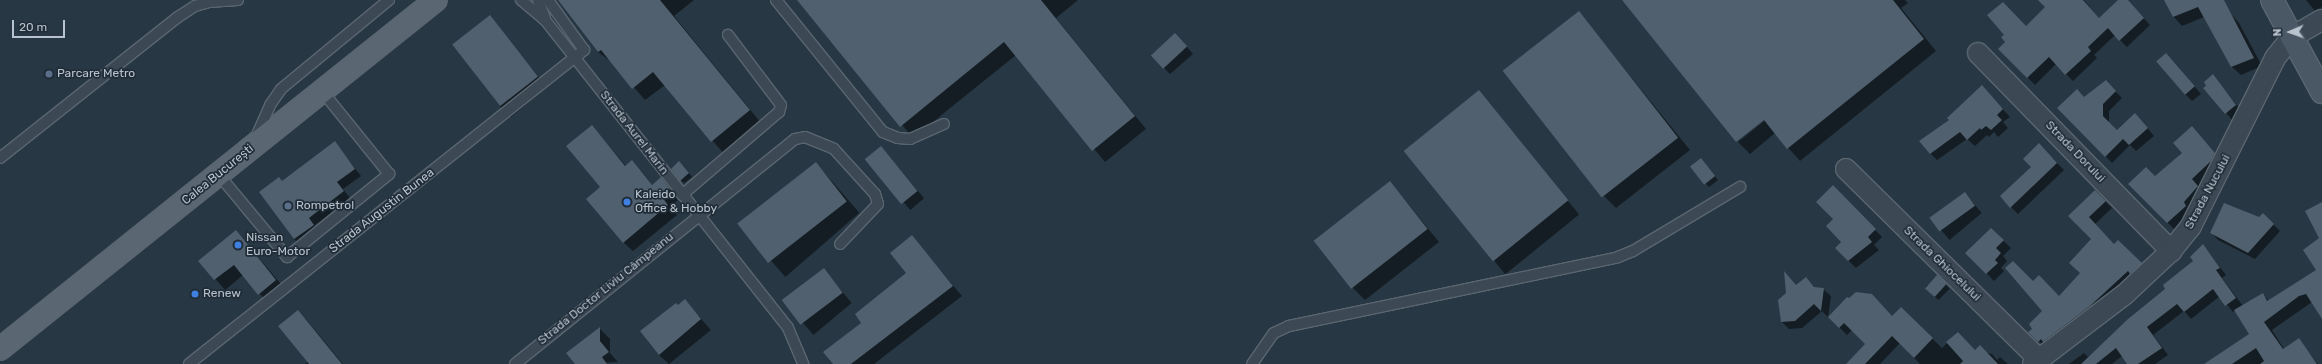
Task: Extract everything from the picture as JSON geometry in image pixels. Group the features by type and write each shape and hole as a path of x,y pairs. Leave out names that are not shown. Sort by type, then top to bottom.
{"main road":[{"name":"Calea București","path":"0,349 252,149 436,0"}],"street":[{"path":"2272,0 2322,92"},
{"path":"2292,37 2322,20"},
{"name":"Strada Nucului","path":"2036,361 2124,295 2171,251 2191,226 2275,58 2292,37"},
{"name":"Strada Dorului","path":"1978,53 2171,251"},
{"name":"Strada Ghiocelului","path":"1846,168 2036,361"}],"lane":[{"path":"0,158 178,17 196,6 209,2 238,0"},
{"path":"252,149 270,105 281,89 388,0"},
{"name":"Strada Aurel Marin","path":"521,0 546,20 788,328 803,364"},
{"name":"Strada Aurel Marin","path":"538,0 546,20"},
{"path":"548,0 584,50 575,57"},
{"path":"776,0 883,132 898,138 910,138 944,124"},
{"path":"682,194 778,112 781,105 728,35"},
{"name":"Strada Augustin Bunea","path":"189,364 575,57"},
{"path":"219,175 287,257 389,174 322,91"},
{"name":"Strada Doctor Liviu Câmpeanu","path":"515,364 698,215 795,139 805,137 834,149 875,194 878,204 840,244"},
{"path":"1252,364 1274,333 1289,326 1618,257 1633,251 1740,187"}],"building":[{"path":"558,0 660,0 750,110 711,142 653,72 632,89 601,50 598,52"},
{"path":"797,0 1041,0 1135,116 1092,151 1004,42 900,127"},
{"path":"1622,0 1893,0 1924,39 1787,149 1764,120 1736,142"},
{"path":"2038,0 2083,0 2099,18 2118,0 2128,0 2144,18 2119,41 2108,28 2088,47 2091,51 2065,75 2049,57 2027,78 1998,49 2005,42 2001,37 2004,35 1987,15 2003,2 2026,26 2045,7"},
{"path":"2164,0 2224,0 2254,58 2231,67 2198,7 2173,17"},
{"path":"1579,11 1678,138 1602,198 1503,71"},
{"path":"490,15 538,76 500,106 452,45"},
{"path":"1175,33 1187,46 1163,69 1151,56"},
{"path":"2166,53 2195,86 2185,95 2156,62"},
{"path":"2213,74 2236,105 2225,114 2203,88 2206,86 2204,82"},
{"path":"2106,80 2116,91 2103,104 2103,116 2117,130 2135,113 2148,128 2129,145 2123,139 2105,157 2057,108 2077,89 2084,97"},
{"path":"1982,85 2003,109 1997,115 2002,120 1991,130 1986,126 1981,130 1980,128 1967,140 1960,132 1930,154 1919,141 1949,120 1947,118"},
{"path":"1479,90 1568,200 1493,261 1404,151"},
{"name":"Kaleido Office & Hobby","path":"592,125 625,166 632,160 652,185 661,177 670,189 662,197 668,205 623,243 586,199 600,187 566,146"},
{"path":"2192,126 2215,153 2211,161 2192,179 2198,186 2184,202 2186,206 2167,223 2128,184 2146,167 2155,176 2182,153 2173,143"},
{"path":"335,141 355,169 337,182 344,191 309,218 314,225 294,239 259,192 279,177 282,181"},
{"path":"2039,143 2057,163 2010,208 2000,196 2031,167 2023,159"},
{"path":"881,146 918,191 901,204 865,159"},
{"path":"1701,158 1715,176 1704,185 1690,167"},
{"path":"679,161 689,173 680,181 671,169"},
{"path":"816,162 847,201 768,263 737,224"},
{"path":"1390,181 1428,229 1351,289 1314,241"},
{"path":"1833,185 1876,229 1868,237 1872,242 1848,261 1835,248 1841,242 1826,226 1833,219 1816,202"},
{"path":"2095,190 2106,201 2089,217 2114,244 2118,240 2142,263 2130,274 2128,271 2090,306 2043,342 2041,339 2038,342 2028,332 2032,329 2029,324 2042,311 2005,268 2013,261 2033,281 2039,275 2059,296 2080,273 2069,263 2091,239 2068,216"},
{"path":"1965,192 1975,206 1939,232 1929,218"},
{"path":"2322,202 2322,319 2306,294 2299,296 2264,322 2283,349 2299,338 2317,364 2260,364 2264,361 2256,348 2232,364 2204,364 2249,334 2234,310 2263,293 2267,301 2316,270 2303,250 2319,238 2305,211"},
{"path":"2224,203 2259,217 2263,213 2274,224 2248,253 2210,233"},
{"path":"1991,228 2004,240 1996,248 2001,253 1995,260 1998,263 1986,274 1965,253"},
{"path":"236,230 276,280 258,295 234,265 214,280 198,261"},
{"path":"912,235 953,286 851,364 833,364 823,352 861,323 855,314 906,273 890,253"},
{"path":"2203,244 2220,268 2216,270 2236,298 2225,306 2213,289 2184,312 2177,304 2147,327 2162,348 2138,364 2127,364 2116,348 2096,364 2081,364 2128,319 2165,289 2163,285 2193,261 2190,257"},
{"path":"824,268 843,293 800,325 782,300"},
{"path":"1784,271 1796,285 1806,277 1814,287 1824,288 1821,311 1814,304 1795,321 1781,322 1778,300 1786,293"},
{"path":"1937,275 1947,284 1935,297 1925,288"},
{"path":"1856,292 1872,294 1892,316 1901,307 1933,338 1914,358 1892,336 1865,364 1846,364 1865,344 1844,323 1839,328 1828,317 1847,297 1849,298"},
{"path":"685,299 701,319 659,355 640,331 676,303 678,305"},
{"path":"298,310 342,364 309,364 278,326"},
{"path":"600,327 600,341 609,352 602,357 607,364 575,364 566,353"},
{"path":"1958,332 1975,350 1980,345 1998,364 1960,364 1963,361 1946,342"}],"place":[{"name":"Parcare Metro","path":"49,74"},
{"name":"Kaleido Office & Hobby","path":"627,202"},
{"name":"Rompetrol","path":"288,206"},
{"name":"Nissan Euro-Motor","path":"238,245"},
{"name":"Renew","path":"195,294"}]}
